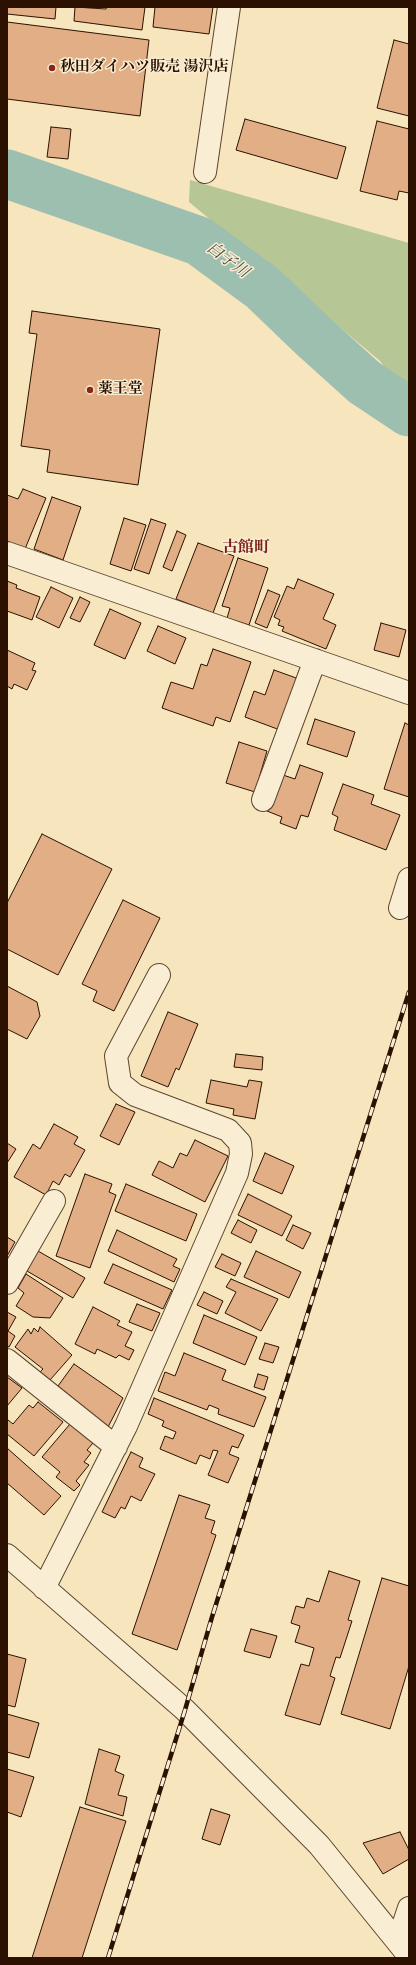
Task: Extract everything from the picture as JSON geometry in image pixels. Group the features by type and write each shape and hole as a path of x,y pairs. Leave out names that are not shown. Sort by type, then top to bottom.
{"street":[{"path":"205,172 229,7"},
{"path":"7,553 409,693"},
{"path":"263,800 315,660"},
{"path":"400,908 409,879"},
{"path":"44,1588 116,1447 237,1173 241,1154 240,1143 228,1130 135,1095 120,1083 116,1056 159,975"},
{"path":"7,1283 54,1201"},
{"path":"7,1360 116,1447"},
{"path":"7,1555 185,1710 319,1846 403,1948"},
{"path":"403,1948 409,1908"}],"green space":[{"path":"190,180 409,243 409,394 379,360 189,202"}],"building":[{"path":"7,7 56,7 55,19 7,14"},
{"path":"75,7 106,9 107,7 145,7 142,30 74,21"},
{"path":"155,7 213,7 209,34 153,27"},
{"path":"7,22 149,40 140,116 7,99"},
{"path":"394,40 409,44 409,116 377,108"},
{"path":"245,119 346,147 337,179 236,150"},
{"path":"377,121 409,129 409,193 399,191 397,200 360,191"},
{"path":"51,127 71,129 68,159 47,157"},
{"name":"薬王堂","path":"32,311 160,329 138,485 47,472 50,450 21,446 37,334 29,333"},
{"path":"23,489 46,498 25,549 7,541 7,495 18,499"},
{"path":"52,497 81,507 63,560 34,549"},
{"path":"124,518 146,525 131,571 110,564"},
{"path":"151,519 166,524 149,574 134,569"},
{"path":"177,531 186,535 172,571 163,567"},
{"path":"198,543 234,556 213,613 176,599"},
{"path":"238,558 268,568 249,625 227,618 230,608 222,606"},
{"path":"298,579 334,594 323,619 336,625 326,649 282,631 284,627 278,625 280,620 274,617 287,586 294,589"},
{"path":"7,581 17,585 16,588 40,597 32,620 7,611"},
{"path":"51,587 73,598 59,628 36,617"},
{"path":"268,590 280,595 267,628 255,623"},
{"path":"80,597 90,602 80,622 70,618"},
{"path":"110,609 141,623 125,659 94,645"},
{"path":"381,623 406,630 399,657 374,650"},
{"path":"158,626 186,638 175,664 147,651"},
{"path":"213,649 251,662 230,722 216,717 213,726 162,708 171,682 193,689 201,664 207,666"},
{"path":"7,650 35,663 32,670 36,671 27,690 14,684 12,689 7,686"},
{"path":"274,670 299,679 280,730 245,717 254,691 265,695"},
{"path":"315,719 355,732 347,757 307,744"},
{"path":"405,723 409,725 409,797 384,789"},
{"path":"239,742 267,751 255,792 226,783"},
{"path":"300,765 323,773 308,817 301,815 296,829 280,823 282,817 267,811 280,774 295,779"},
{"path":"343,784 374,795 371,804 400,815 386,850 334,830 338,817 332,814"},
{"path":"42,834 112,869 58,975 7,949 7,903"},
{"path":"123,900 160,918 114,1011 93,1001 97,991 82,984"},
{"path":"7,986 37,1002 40,1016 27,1039 7,1029"},
{"path":"168,1012 198,1024 179,1070 176,1068 168,1087 141,1076"},
{"path":"236,1054 263,1057 262,1070 234,1067"},
{"path":"211,1080 247,1087 249,1080 262,1082 255,1119 233,1115 234,1109 206,1103"},
{"path":"116,1104 135,1112 119,1145 100,1136"},
{"path":"54,1124 78,1137 74,1144 85,1150 70,1177 65,1174 59,1185 53,1181 46,1195 14,1177 33,1144 40,1149"},
{"path":"195,1140 228,1156 205,1202 152,1175 159,1161 173,1168 180,1153 187,1156"},
{"path":"7,1143 16,1149 7,1163"},
{"path":"265,1153 294,1166 282,1194 253,1181"},
{"path":"85,1174 112,1184 109,1192 116,1195 90,1268 56,1256"},
{"path":"126,1184 197,1214 186,1241 115,1211"},
{"path":"248,1194 292,1216 282,1236 238,1215"},
{"path":"238,1220 257,1230 251,1243 231,1233"},
{"path":"293,1225 311,1233 303,1249 286,1240"},
{"path":"117,1230 177,1259 173,1266 180,1269 174,1282 108,1251"},
{"path":"7,1237 15,1242 7,1256"},
{"path":"38,1251 85,1278 73,1298 27,1271"},
{"path":"256,1251 301,1272 289,1298 244,1277"},
{"path":"222,1254 241,1263 235,1276 215,1267"},
{"path":"113,1264 172,1290 163,1309 104,1283"},
{"path":"26,1274 63,1298 50,1318 33,1317 16,1306 24,1293 18,1288"},
{"path":"231,1279 278,1299 261,1331 225,1313 236,1292 226,1287"},
{"path":"204,1292 223,1301 217,1314 197,1305"},
{"path":"137,1304 160,1313 152,1331 129,1322"},
{"path":"93,1307 120,1321 117,1325 132,1332 125,1346 134,1350 129,1360 119,1355 116,1358 97,1349 95,1354 75,1344"},
{"path":"7,1312 16,1317 8,1331 15,1336 9,1347 7,1346"},
{"path":"204,1315 257,1337 245,1365 193,1343"},
{"path":"40,1327 72,1355 50,1380 40,1372 43,1369 15,1347 28,1329 31,1334 34,1328 38,1332"},
{"path":"265,1343 279,1347 273,1363 259,1359"},
{"path":"184,1353 226,1370 222,1380 266,1397 254,1427 218,1414 219,1409 209,1405 207,1410 158,1391 165,1372 175,1376"},
{"path":"74,1364 123,1398 108,1427 58,1386"},
{"path":"258,1374 268,1377 264,1390 254,1387"},
{"path":"7,1377 22,1388 7,1406"},
{"path":"154,1398 244,1435 238,1448 232,1446 229,1454 239,1458 228,1483 208,1475 218,1451 213,1450 210,1459 200,1455 196,1464 160,1449 165,1436 173,1439 176,1432 162,1426 164,1421 148,1414"},
{"path":"38,1402 63,1422 34,1456 7,1434 7,1422 8,1420 13,1424 29,1405 33,1408"},
{"path":"70,1424 93,1443 87,1450 91,1453 84,1462 89,1465 76,1481 80,1485 74,1491 56,1477 60,1472 42,1457"},
{"path":"7,1448 61,1496 44,1515 7,1483"},
{"path":"131,1452 143,1458 139,1467 155,1474 141,1501 131,1496 125,1509 121,1507 115,1518 102,1512"},
{"path":"179,1495 210,1505 205,1518 215,1521 211,1533 216,1535 177,1650 132,1634"},
{"path":"329,1571 360,1581 348,1620 352,1621 340,1658 336,1657 330,1676 335,1678 320,1725 285,1715 301,1664 309,1666 314,1648 295,1642 300,1626 291,1623 296,1606 304,1608 307,1598 319,1602"},
{"path":"382,1578 409,1586 409,1666 390,1729 341,1714"},
{"path":"251,1629 277,1636 270,1658 244,1651"},
{"path":"7,1654 26,1659 15,1707 7,1705"},
{"path":"7,1714 39,1723 29,1758 7,1752"},
{"path":"99,1749 120,1756 115,1771 124,1775 118,1795 127,1797 123,1816 85,1804"},
{"path":"7,1769 34,1777 21,1817 7,1812"},
{"path":"80,1807 126,1821 82,1958 32,1958"},
{"path":"211,1809 230,1815 220,1845 202,1839"},
{"path":"400,1832 409,1850 409,1859 383,1874 363,1843"}],"waterway":[{"name":"白子川","path":"7,174 199,241 263,288 364,382 409,412"}],"railway":[{"path":"108,1958 185,1710 212,1617 409,992"}],"place":[{"name":"秋田ダイハツ販売 湯沢店","path":"52,68"},
{"name":"薬王堂","path":"90,390"}],"district":[{"name":"古館町","path":"246,549"}]}
